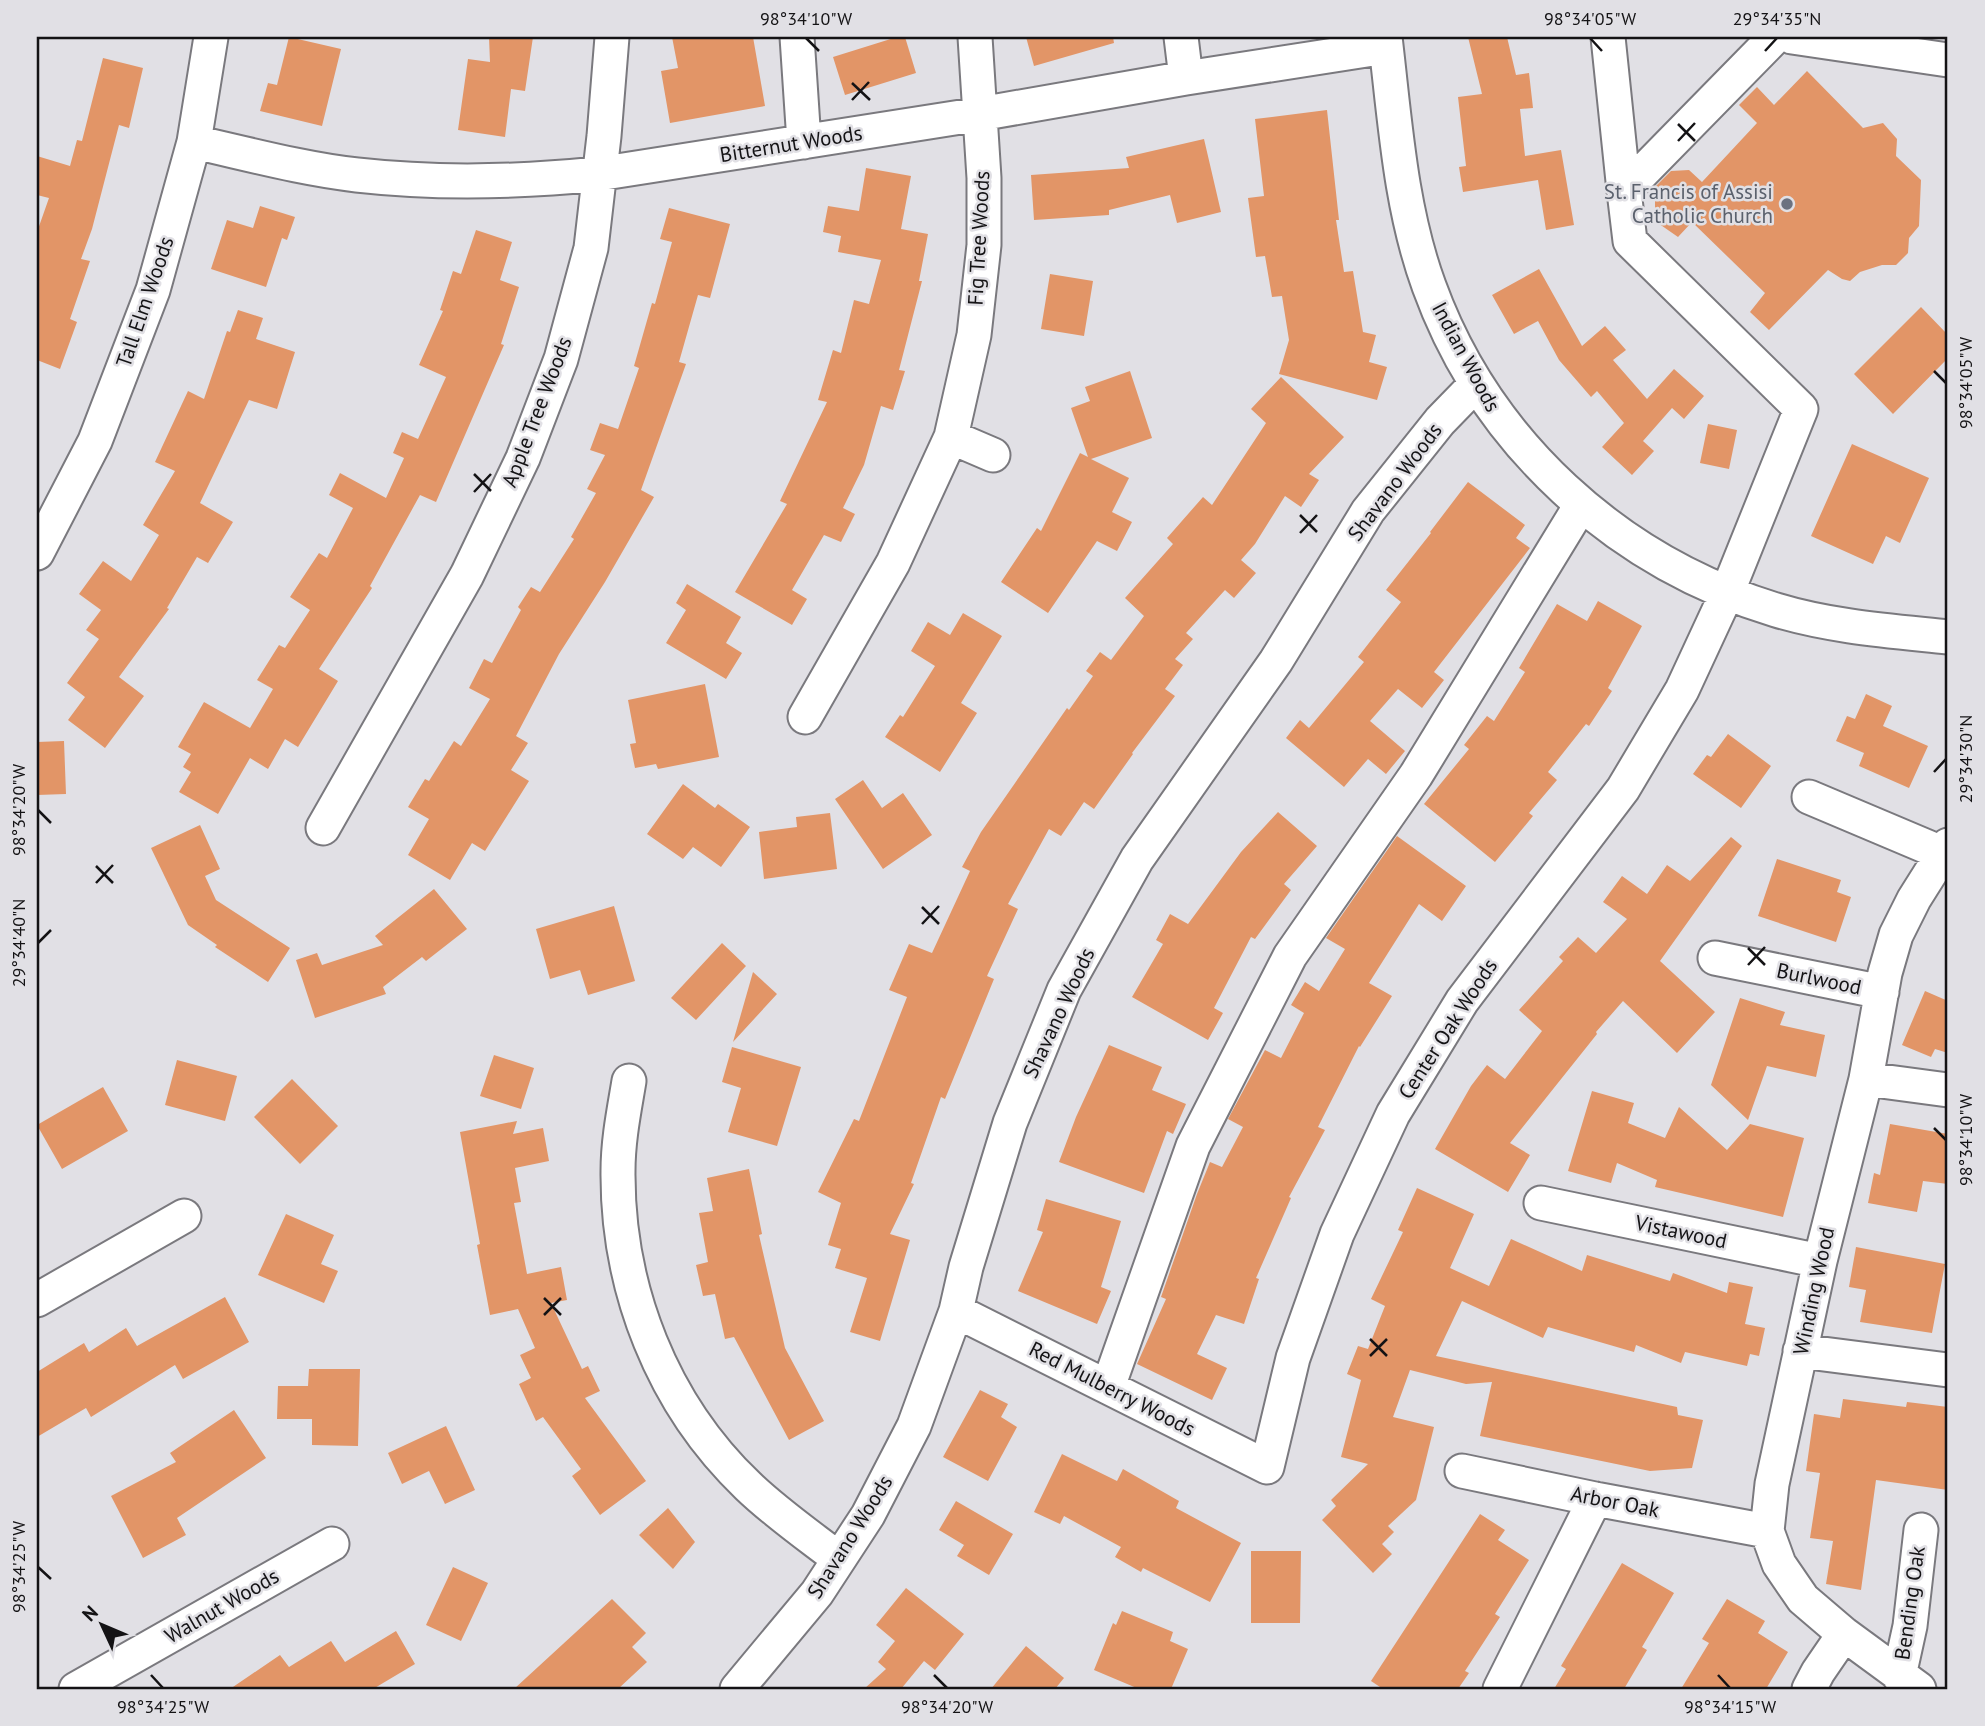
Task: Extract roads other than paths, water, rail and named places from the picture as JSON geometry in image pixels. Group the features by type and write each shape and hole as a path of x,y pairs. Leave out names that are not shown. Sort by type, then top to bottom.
{"street":[{"name":"Tall Elm Woods","path":"37,553 94,441 153,290 194,142 211,37"},
{"name":"Apple Tree Woods","path":"323,828 467,575 523,458 561,359 591,248 612,37"},
{"path":"797,37 804,142"},
{"name":"Fig Tree Woods","path":"805,718 893,564 951,437 974,335 984,244 984,178 975,37"},
{"path":"1181,37 1186,78"},
{"path":"1608,37 1624,191"},
{"path":"1624,191 1775,37"},
{"path":"1792,37 1948,60"},
{"name":"Bitternut Woods","path":"194,142 355,175 404,179 555,178 598,174 980,114 1385,42"},
{"name":"Indian Woods","path":"1385,42 1402,178 1413,233 1429,286 1450,337 1476,384 1504,425 1540,467 1581,505 1625,539 1673,568 1727,593 1777,611 1831,624 1948,637"},
{"name":"Center Oak Woods","path":"1267,1467 1293,1358 1337,1234 1393,1114 1462,1001 1623,789 1682,690 1727,593 1801,410 1630,241 1624,191"},
{"name":"Shavano Woods","path":"737,1689 797,1619 839,1559 868,1515 914,1426 956,1311 966,1267 1010,1123 1064,990 1137,859 1276,661 1368,510 1440,421 1476,384"},
{"path":"951,437 993,455"},
{"path":"1108,1387 1194,1146 1290,956 1416,775 1581,505"},
{"path":"1809,797 1946,849"},
{"name":"Winding Wood","path":"1909,1682 1844,1634 1803,1599 1779,1564 1767,1531 1772,1484 1800,1351 1866,1079 1896,935 1914,899 1946,849"},
{"name":"Burlwood","path":"1715,958 1882,992"},
{"path":"1866,1079 1948,1090"},
{"path":"629,1081 621,1125 619,1213 634,1299 649,1341 685,1409 718,1454 748,1486 839,1559"},
{"name":"Vistawood","path":"1542,1203 1820,1261"},
{"path":"37,1300 184,1216"},
{"name":"Red Mulberry Woods","path":"956,1311 1267,1467"},
{"path":"1800,1351 1948,1370"},
{"name":"Arbor Oak","path":"1462,1471 1767,1531"},
{"path":"1500,1689 1595,1499"},
{"name":"Bending Oak","path":"1909,1682 1910,1626 1921,1531"},
{"name":"Walnut Woods","path":"76,1689 332,1544"},
{"path":"1809,1689 1844,1634"}],"place":[{"name":"St. Francis of Assisi Catholic Church","path":"1787,204"}]}
